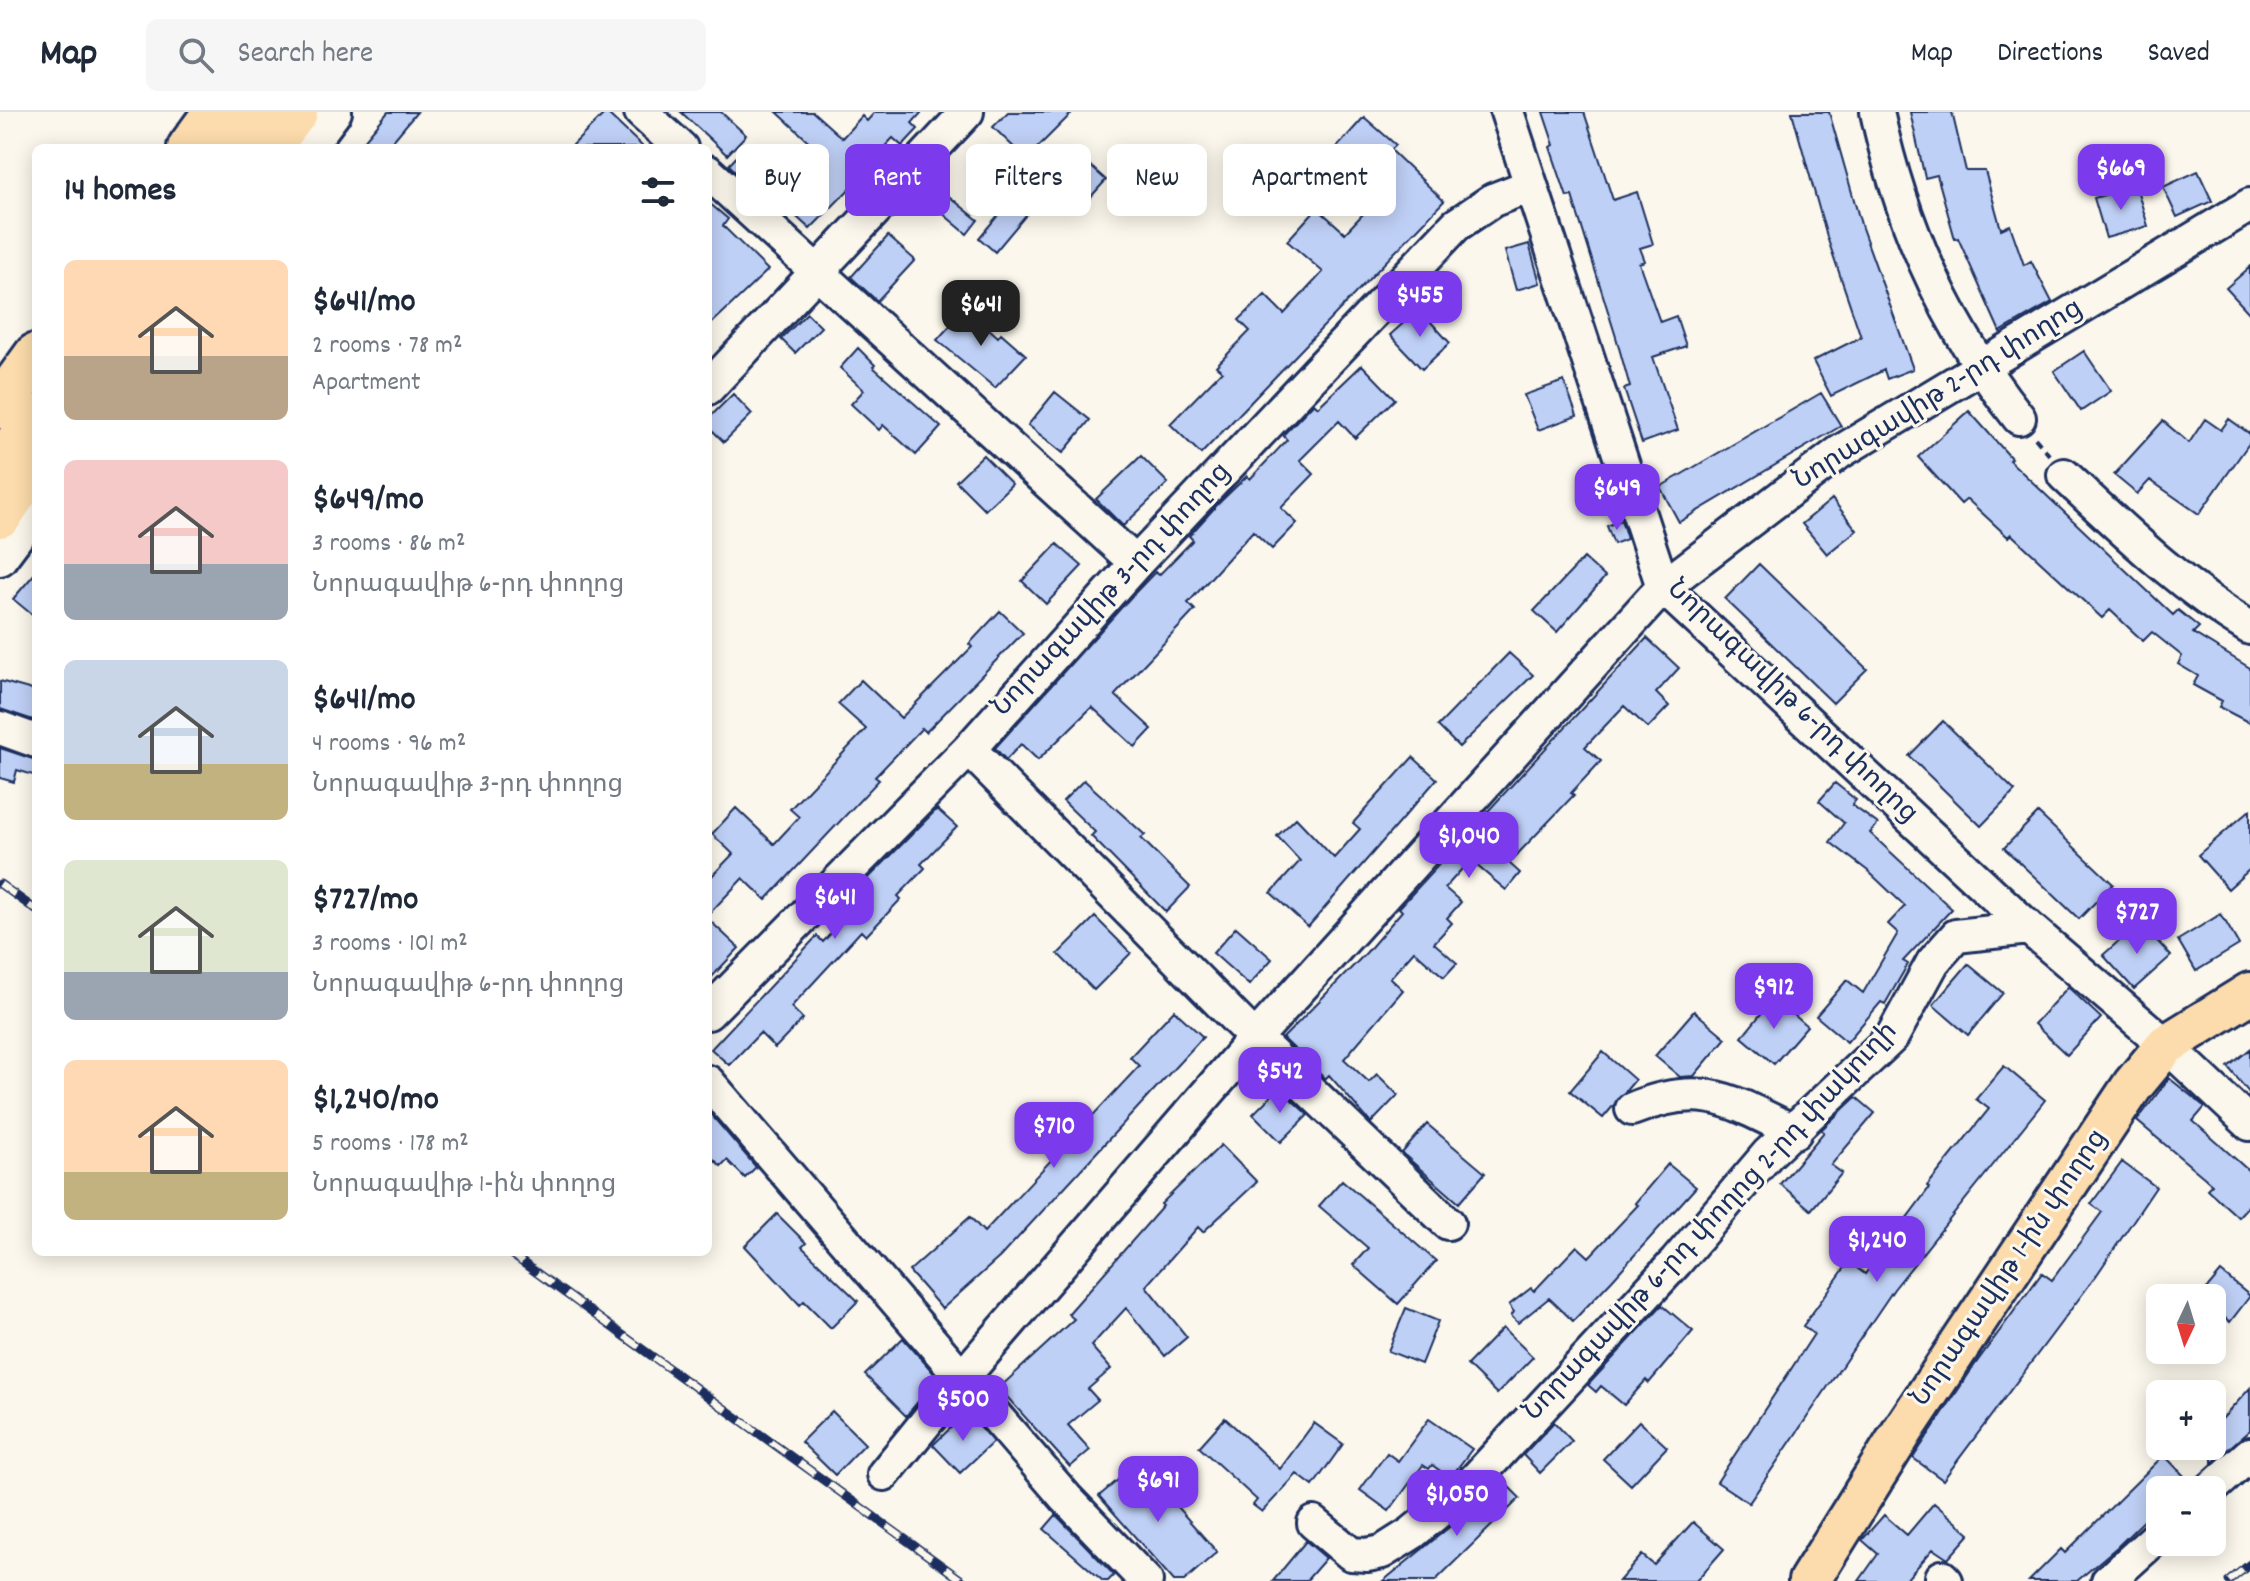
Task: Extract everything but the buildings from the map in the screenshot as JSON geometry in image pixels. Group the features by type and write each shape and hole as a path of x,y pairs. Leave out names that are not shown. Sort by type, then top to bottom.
{"highway":[{"path":"193,144 216,112"},
{"path":"236,144 260,112"},
{"path":"271,144 295,112"},
{"path":"0,406 32,362"},
{"path":"0,467 32,423"},
{"path":"0,515 32,467"}],"main road":[{"name":"Նորագավիթ 1-ին փողոց","path":"1809,1581 1913,1416 2133,1085 2166,1045 2250,993"}],"street":[{"path":"311,144 335,112"},
{"path":"641,112 677,144"},
{"path":"712,384 967,112"},
{"name":"Նորագավիթ 6-րդ փողոց","path":"1507,112 1663,587 2029,928 2166,1045 2250,1124"},
{"path":"1877,112 1930,278 1979,368 2019,418"},
{"path":"712,176 1136,563"},
{"name":"Նորագավիթ 3-րդ փողոց","path":"712,1009 969,749 1136,563 1456,225 1493,200 1529,186"},
{"name":"Նորագավիթ 2-րդ փողոց","path":"884,1474 962,1378 1255,1038 1663,587 1840,452 2250,205"},
{"path":"2064,475 2135,542 2208,603 2250,628"},
{"path":"0,559 32,516"},
{"path":"0,728 32,740"},
{"path":"969,749 1255,1038 1448,1223"},
{"name":"Նորագավիթ 6-րդ փողոց 2-րդ փակուղի","path":"1314,1523 1351,1554 1382,1552 1412,1533 1467,1488 1676,1262 1768,1154 1795,1132 1892,1037 1933,962 1956,936 2029,928"},
{"path":"712,1087 1066,1498 1146,1581"},
{"path":"1632,1109 1683,1094 1709,1094 1795,1132"},
{"path":"2226,1476 2250,1454"},
{"path":"2108,1581 2146,1547"}],"path":[{"path":"2019,418 2064,475"}],"railway":[{"path":"0,884 32,907"},
{"path":"514,1256 963,1581"},
{"path":"2229,1581 2250,1564"}]}
